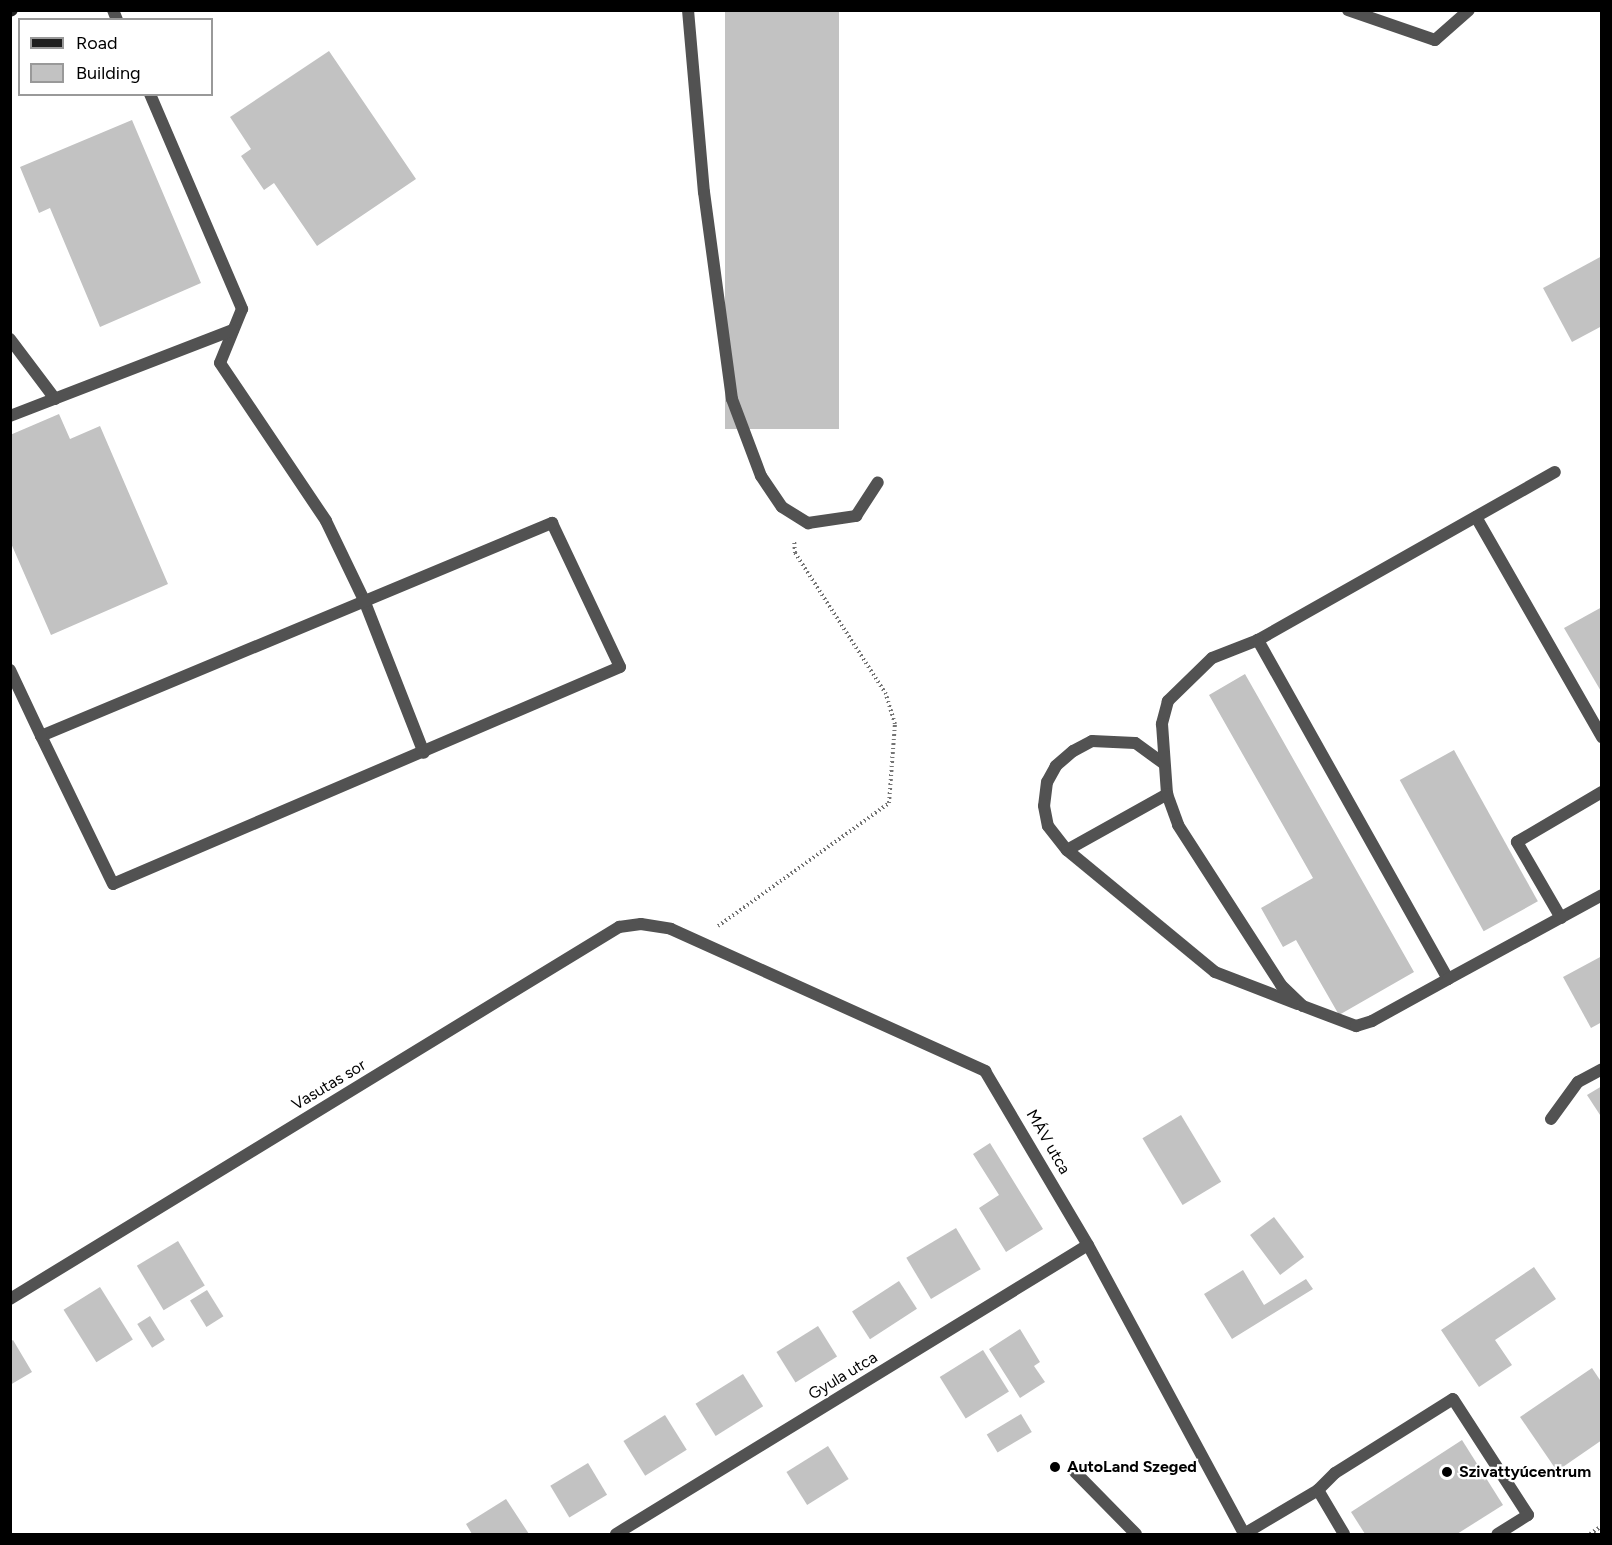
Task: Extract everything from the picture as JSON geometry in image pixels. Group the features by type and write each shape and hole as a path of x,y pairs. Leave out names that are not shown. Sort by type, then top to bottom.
{"street":[{"path":"688,10 704,192 732,399 761,476 782,507 808,523 855,516 878,482"},
{"path":"1348,10 1351,15 1435,40 1469,10"},
{"path":"151,96 242,309 220,363 326,521 364,600 424,753"},
{"path":"10,416 233,330"},
{"path":"10,339 55,399"},
{"path":"1303,1006 1281,985 1178,825 1167,794 1163,763 1162,724 1168,701 1176,689 1212,658 1258,640 1555,472"},
{"path":"1476,517 1602,737"},
{"path":"10,670 41,736 113,884 424,753 620,667 552,523 41,736"},
{"path":"1258,640 1448,979"},
{"path":"1163,763 1135,743 1111,740 1092,741 1056,765 1047,782 1044,806 1048,826 1066,850 1215,972 1356,1026 1602,895"},
{"path":"1561,918 1517,842 1602,792"},
{"path":"1066,850 1167,794"},
{"name":"Vasutas sor","path":"10,1299 619,927 641,924 671,929"},
{"name":"MÁV utca","path":"671,929 985,1071 1088,1245 1244,1534"},
{"path":"1551,1119 1578,1082 1602,1069"},
{"name":"Gyula utca","path":"616,1534 1088,1245"},
{"path":"1244,1534 1318,1490 1335,1473 1453,1399 1528,1515 1497,1534"},
{"path":"1075,1472 1136,1534"},
{"path":"1318,1490 1344,1534"}],"path":[{"path":"704,944 722,922 889,802 895,724 886,694 795,553 790,512"},
{"path":"1590,1534 1602,1526"}],"building":[{"path":"725,10 839,10 839,429 725,429"},
{"path":"329,51 416,179 317,246 274,183 264,190 241,156 251,149 230,117"},
{"path":"132,120 201,283 100,327 50,208 39,213 20,167"},
{"path":"1602,256 1602,326 1572,342 1543,288"},
{"path":"59,414 70,439 100,426 168,584 51,635 10,541 10,435"},
{"path":"1602,607 1602,693 1564,628"},
{"path":"1245,674 1414,972 1339,1015 1296,940 1283,947 1261,908 1313,878 1209,695"},
{"path":"1454,750 1538,901 1484,931 1400,780"},
{"path":"1602,956 1602,1022 1591,1028 1563,977"},
{"path":"1602,1086 1602,1118 1587,1095"},
{"path":"1181,1115 1221,1182 1183,1205 1142,1138"},
{"path":"990,1143 1043,1229 1006,1252 979,1208 999,1195 973,1154"},
{"path":"1274,1217 1304,1257 1280,1275 1250,1235"},
{"path":"956,1228 981,1269 931,1299 906,1258"},
{"path":"178,1241 205,1286 164,1310 137,1266"},
{"path":"1534,1267 1556,1299 1495,1340 1512,1365 1479,1387 1441,1330"},
{"path":"1243,1270 1264,1305 1306,1279 1313,1289 1232,1339 1204,1294"},
{"path":"899,1281 917,1309 870,1339 852,1311"},
{"path":"100,1287 133,1340 96,1362 64,1310"},
{"path":"207,1290 223,1316 206,1327 190,1301"},
{"path":"150,1316 165,1340 152,1348 137,1324"},
{"path":"818,1326 837,1357 796,1382 776,1352"},
{"path":"1020,1329 1040,1362 1034,1366 1045,1382 1020,1398 989,1349"},
{"path":"13,1340 32,1372 10,1385 10,1342"},
{"path":"983,1350 1009,1392 966,1419 940,1377"},
{"path":"1592,1368 1602,1383 1602,1440 1557,1471 1520,1417"},
{"path":"743,1374 763,1406 716,1436 696,1404"},
{"path":"1021,1414 1032,1432 998,1453 987,1435"},
{"path":"665,1415 687,1450 645,1476 623,1441"},
{"name":"Szivattyúcentrum","path":"1462,1440 1503,1505 1457,1534 1365,1534 1351,1512"},
{"path":"828,1446 849,1479 807,1505 786,1472"},
{"path":"588,1463 607,1495 569,1517 550,1486"},
{"path":"506,1499 529,1534 472,1534 466,1524"}],"place":[{"name":"AutoLand Szeged","path":"1055,1467"},
{"name":"Szivattyúcentrum","path":"1447,1472"}]}
